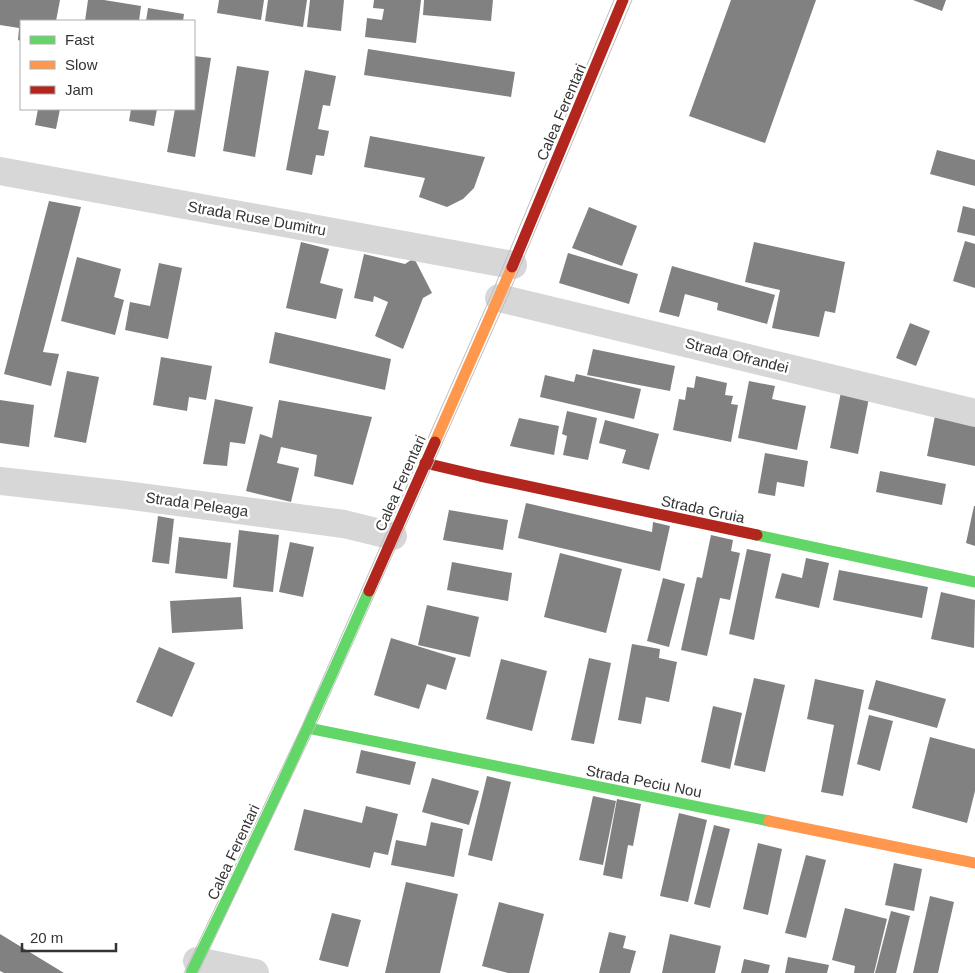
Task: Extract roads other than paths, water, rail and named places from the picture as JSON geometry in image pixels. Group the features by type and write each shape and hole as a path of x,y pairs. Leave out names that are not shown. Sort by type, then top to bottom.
{"street":[{"name":"Calea Ferentari","path":"194,967 308,728 499,298 623,0"},
{"name":"Strada Ruse Dumitru","path":"0,171 513,265"},
{"name":"Strada Ofrandei","path":"499,298 975,413"},
{"name":"Strada Gruia","path":"425,463 975,582"},
{"name":"Strada Peleaga","path":"0,481 125,495 344,524 393,536"},
{"name":"Strada Peciu Nou","path":"308,728 975,863"},
{"path":"194,967 255,973"}],"tram line":[{"path":"184,973 302,726 490,298 614,0"},
{"path":"198,973 314,729 404,529 506,300 632,0"}]}
